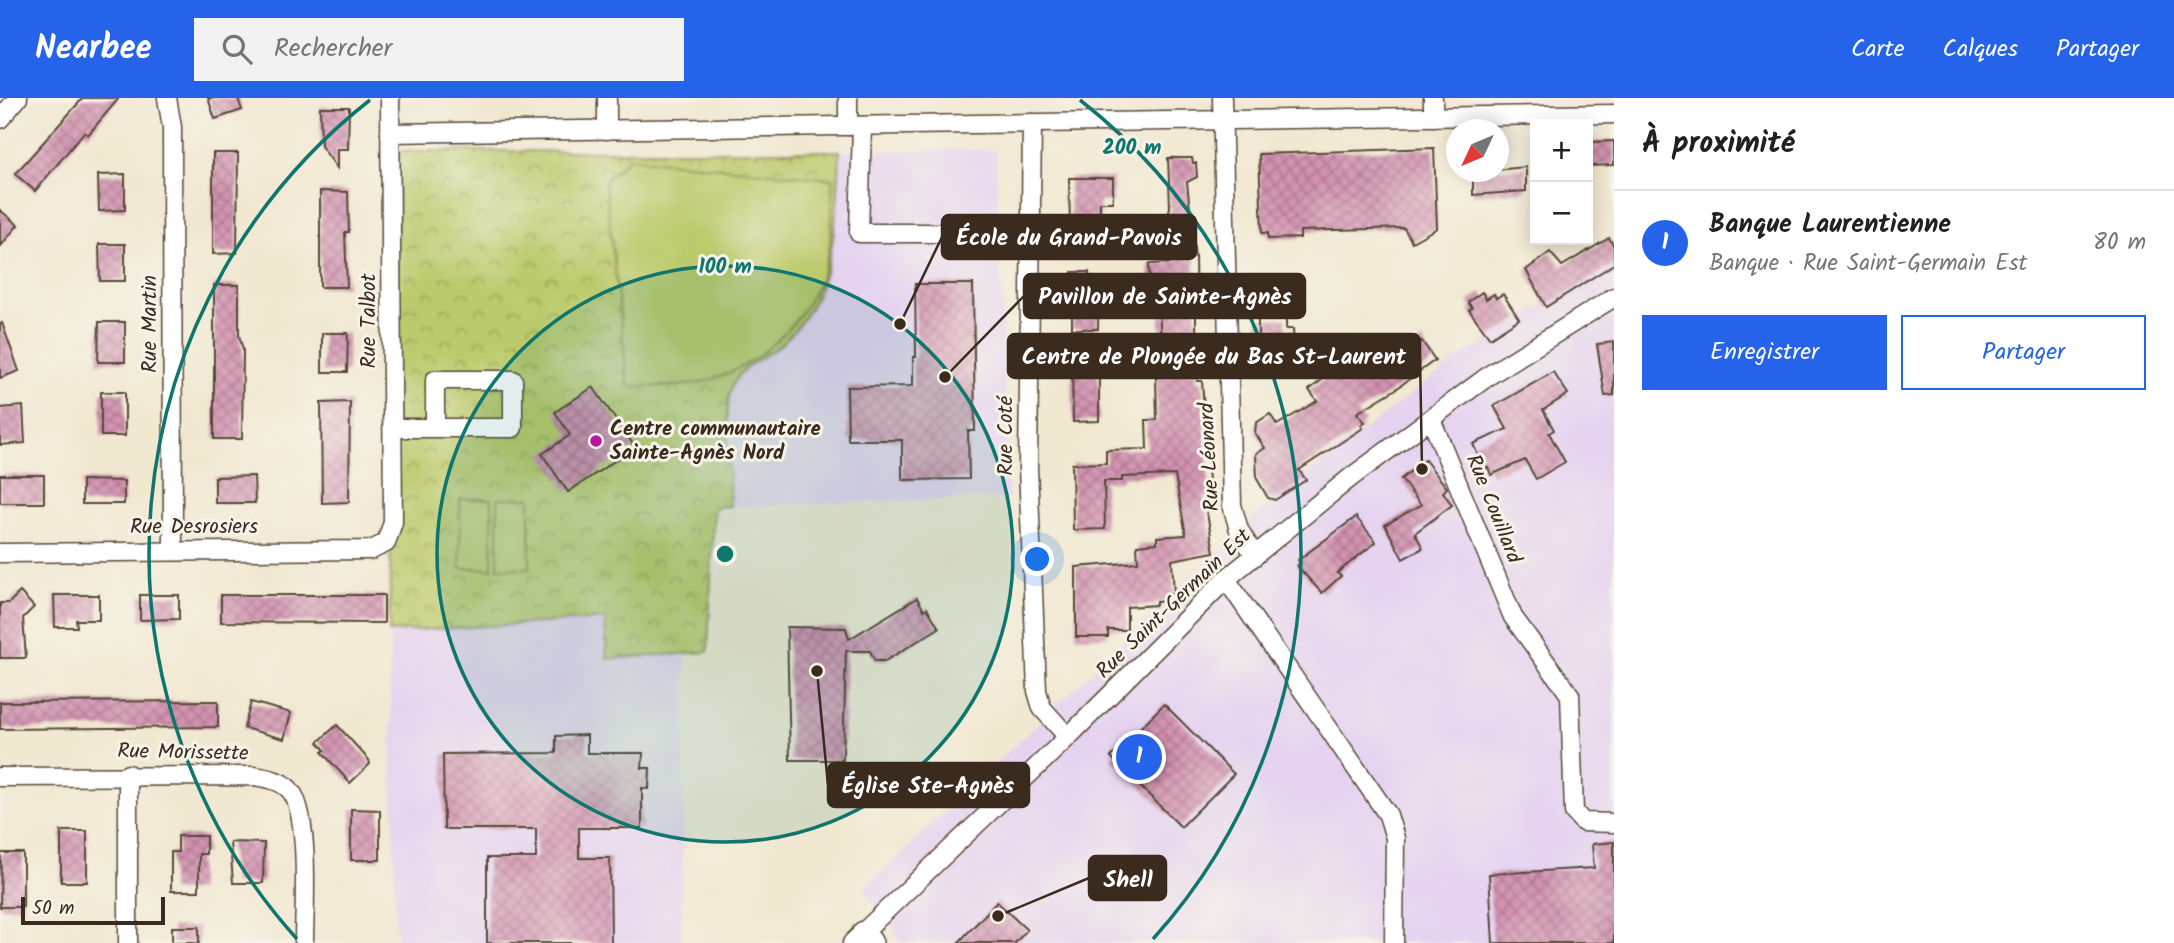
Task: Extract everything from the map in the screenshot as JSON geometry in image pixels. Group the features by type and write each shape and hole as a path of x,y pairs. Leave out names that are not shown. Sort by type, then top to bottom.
{"street":[{"path":"0,119 18,98"},
{"name":"Rue Martin","path":"166,98 172,127 173,550"},
{"name":"Rue Talbot","path":"386,542 393,522 390,98"},
{"path":"607,98 607,130"},
{"path":"848,98 855,126 859,233 1031,233"},
{"name":"Rue Léonard","path":"1222,98 1232,505 1239,530 1255,556"},
{"path":"1433,98 1433,117"},
{"path":"390,133 1614,114"},
{"name":"Rue Coté","path":"1032,123 1028,467 1037,691 1042,708 1068,737"},
{"name":"Rue Saint-Germain Est","path":"862,940 1226,579 1350,478 1491,374 1614,297"},
{"path":"393,428 435,428 513,428 513,380 435,380 435,428"},
{"name":"Rue Couillard","path":"1431,419 1513,617 1570,695 1574,813 1583,822 1614,824"},
{"name":"Rue Desrosiers","path":"0,553 371,550 386,542"},
{"path":"1226,579 1388,815 1395,838 1394,943"},
{"path":"128,774 128,943"},
{"name":"Rue Morissette","path":"0,777 128,774 254,776 272,779 289,788 303,814 304,943"}],"shaded area":[{"path":"996,150 1009,498 730,506 729,391 738,373 782,344 836,221 840,151"},
{"path":"1614,261 1614,943 900,943 892,924 863,890 1254,517 1453,362"},
{"path":"606,619 607,659 686,653 681,943 396,943 389,632"}],"green space":[{"path":"399,151 840,151 835,229 823,279 813,303 781,344 746,368 731,389 728,428 730,506 714,507 708,652 607,659 605,619 389,632"},
{"path":"629,158 832,179 828,254 821,278 795,321 757,357 735,370 711,380 687,385 628,386 605,181"},
{"path":"498,498 530,498 530,568 498,568"},
{"path":"460,499 492,499 492,569 460,568"}],"building":[{"path":"83,98 119,98 88,135 84,132 35,191 15,174"},
{"path":"208,98 238,98 242,110 215,119"},
{"path":"320,107 349,107 348,149 337,149 337,168 321,146"},
{"path":"1614,141 1614,165 1593,166 1593,142"},
{"path":"1434,148 1437,228 1412,242 1404,228 1300,231 1300,238 1268,239 1268,233 1262,233 1259,154"},
{"path":"213,153 238,153 237,253 213,254"},
{"path":"1168,158 1192,158 1193,163 1196,163 1197,177 1187,182 1195,257 1197,381 1202,381 1210,496 1204,497 1214,552 1172,560 1174,594 1169,594 1169,601 1156,602 1156,605 1127,607 1127,630 1108,630 1108,637 1076,637 1076,567 1138,562 1137,545 1157,543 1157,537 1186,535 1175,475 1122,477 1122,481 1104,481 1105,529 1073,530 1072,464 1106,463 1106,450 1147,449 1146,420 1157,420 1156,377 1162,377 1159,298 1150,298 1149,264 1169,263 1168,233 1161,233 1161,216 1168,216 1170,207"},
{"path":"1526,167 1526,191 1473,195 1473,182 1509,182 1509,169"},
{"path":"125,174 125,210 99,211 98,175"},
{"path":"1069,178 1113,178 1113,202 1100,202 1100,227 1070,227"},
{"path":"320,191 348,192 349,232 345,232 347,287 320,287"},
{"path":"0,210 18,225 0,247"},
{"path":"1609,238 1614,246 1614,264 1546,307 1526,270 1550,252 1562,266"},
{"path":"99,244 125,244 125,281 100,281"},
{"path":"1072,272 1089,272 1089,283 1099,283 1098,329 1072,329"},
{"path":"915,284 973,284 975,431 968,431 969,479 902,480 902,440 848,440 847,387 913,386 913,357 916,357"},
{"path":"214,285 239,285 239,335 243,350 242,439 214,439"},
{"path":"1482,292 1486,299 1494,294 1496,298 1503,294 1519,319 1490,338 1469,310 1472,308 1468,302"},
{"path":"1286,318 1286,329 1293,329 1294,345 1287,345 1287,353 1258,354 1258,319"},
{"path":"99,322 125,322 125,362 98,362"},
{"path":"2,323 19,371 0,378 0,324"},
{"path":"322,333 348,333 347,372 322,372"},
{"path":"1422,341 1435,360 1357,413 1365,422 1361,425 1363,428 1299,470 1306,480 1275,500 1268,498 1257,479 1256,454 1265,448 1255,433 1256,423 1270,414 1277,425 1317,401 1309,390 1355,354 1358,360 1372,352 1383,368"},
{"path":"1614,342 1614,395 1605,396 1597,344"},
{"path":"1099,365 1099,421 1073,422 1072,366"},
{"path":"1553,372 1568,394 1543,410 1554,430 1549,433 1565,462 1536,479 1525,460 1491,475 1488,467 1484,469 1473,444 1507,429 1494,406"},
{"name":"Centre communautaire Sainte-Agnès Nord","path":"593,387 635,447 568,492 542,454 570,435 555,412"},
{"path":"101,392 125,392 125,436 101,436"},
{"path":"350,402 349,502 322,503 321,403"},
{"path":"23,406 25,443 0,445 0,408"},
{"path":"1425,460 1447,488 1443,492 1452,505 1415,533 1423,548 1403,559 1385,525 1421,505 1401,479"},
{"path":"0,475 44,475 44,503 0,503"},
{"path":"254,476 255,503 215,503 215,477"},
{"path":"82,480 124,481 124,504 82,504"},
{"path":"1356,517 1376,542 1337,573 1341,576 1322,593 1297,566 1300,563 1298,560"},
{"path":"20,592 34,607 23,618 26,658 0,658 0,603 9,603"},
{"path":"54,595 99,595 99,620 76,620 77,627 55,627"},
{"path":"140,595 179,595 179,619 140,620"},
{"path":"221,595 384,595 384,623 221,622"},
{"path":"917,598 924,610 927,608 939,628 885,661 875,661 870,651 846,651 843,760 790,760 787,627 846,628 849,639"},
{"path":"218,701 218,727 0,729 0,702"},
{"path":"251,702 291,713 284,739 244,728"},
{"path":"1164,704 1234,774 1181,827 1111,757"},
{"path":"337,725 370,764 350,783 322,752 325,750 318,742"},
{"path":"587,735 587,753 643,753 642,768 650,768 649,789 642,788 642,828 579,828 579,858 610,858 611,943 487,943 487,858 536,858 536,829 444,829 443,754 556,753 556,736"},
{"path":"351,809 380,810 380,860 351,860"},
{"path":"61,831 87,831 87,882 61,882"},
{"path":"178,836 206,836 206,854 199,854 199,891 171,891 171,852 178,852"},
{"path":"230,842 264,843 263,883 233,883"},
{"path":"1614,842 1614,943 1493,943 1489,874 1594,868 1592,844"},
{"path":"1,853 23,853 23,907 0,907"},
{"path":"997,902 1027,930 1015,943 958,943"},
{"path":"172,927 199,927 199,943 172,943"}],"place":[{"name":"École du Grand-Pavois","path":"900,324"},
{"name":"Pavillon de Sainte-Agnès","path":"945,377"},
{"name":"Centre communautaire Sainte-Agnès Nord","path":"596,441"},
{"name":"Centre de Plongée du Bas St-Laurent","path":"1422,469"},
{"name":"Église Ste-Agnès","path":"817,671"},
{"name":"Banque Laurentienne","path":"1139,757"},
{"name":"Shell","path":"998,916"}]}
